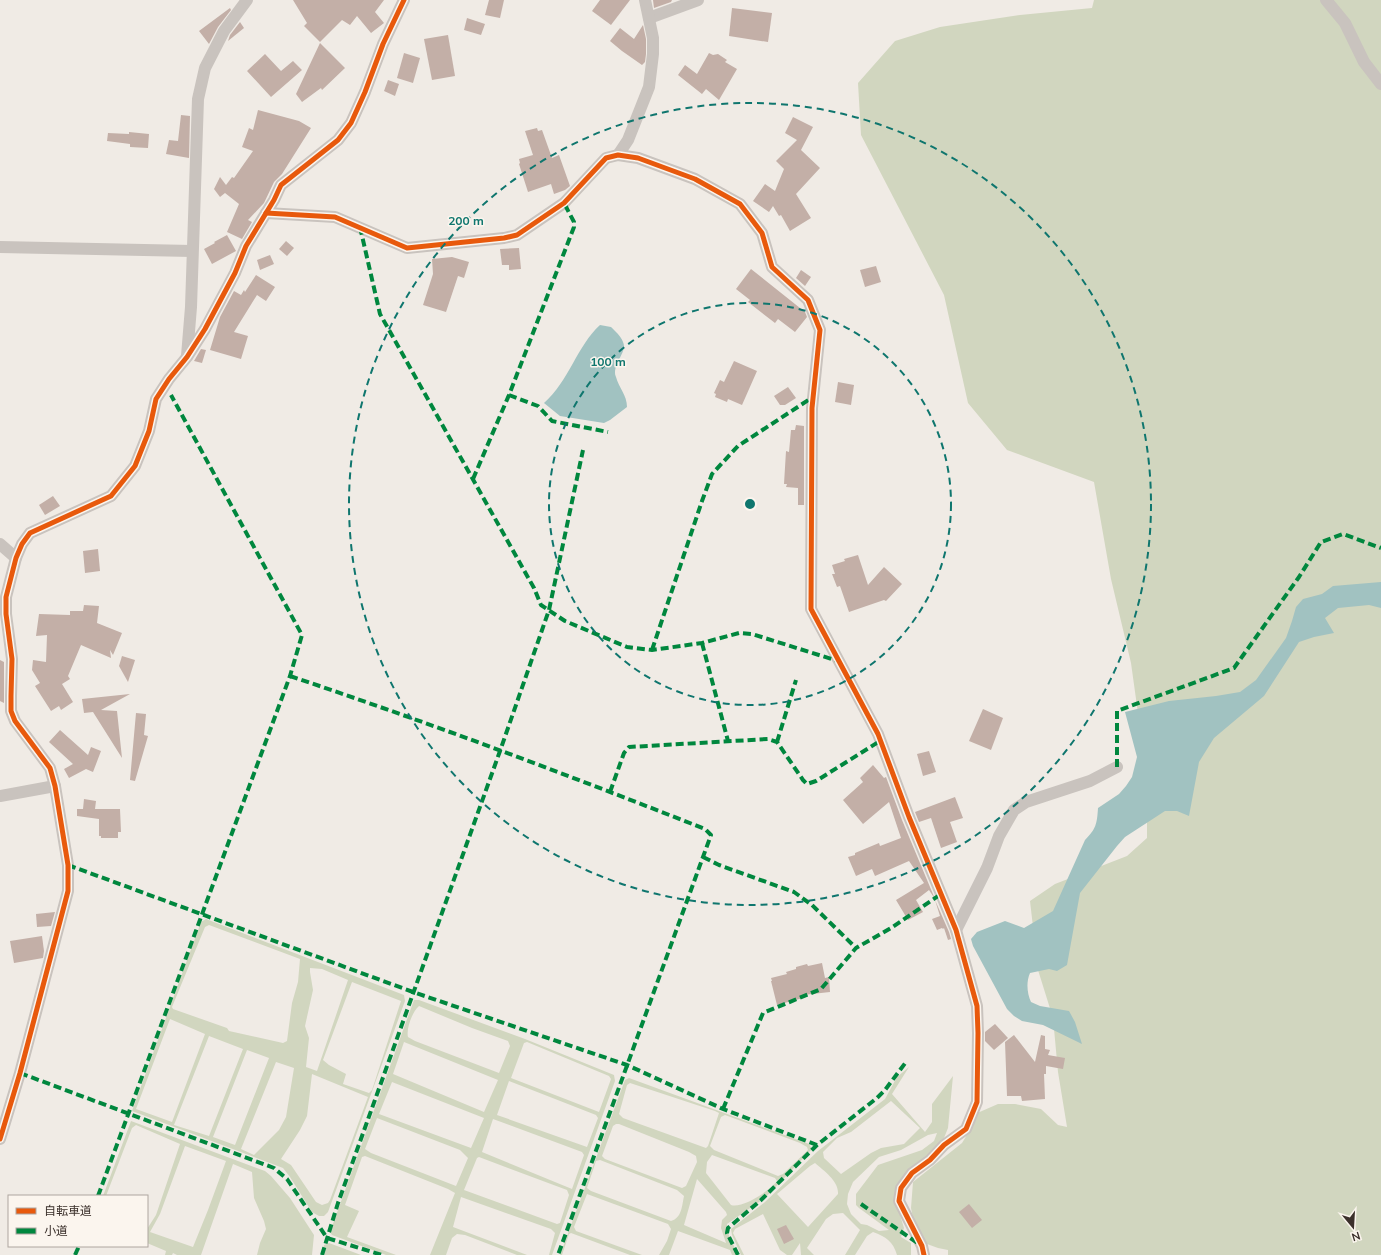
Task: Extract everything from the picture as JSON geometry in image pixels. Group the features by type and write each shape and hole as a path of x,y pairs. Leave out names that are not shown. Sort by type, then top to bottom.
{"street":[{"path":"187,357 198,99 205,68 224,31 247,0"},
{"path":"0,1139 20,1073 68,891 68,865 55,786 50,768 15,721 11,711 12,659 4,588 22,544 30,533 111,496 135,466 149,431 156,399 206,329 235,273 246,246 282,185 338,140 351,123 365,92 383,44 404,0"},
{"path":"618,155 628,140 649,87 653,54 653,38 645,0"},
{"path":"649,18 698,0"},
{"path":"1326,0 1345,23 1364,62 1381,84"},
{"path":"266,213 335,217 407,248 504,238 517,236 564,203 606,158 618,155 638,158 696,178 740,204 762,234 772,267 808,300 820,330 812,408 811,609 878,734 908,817 956,930 976,1006 978,1033 977,1102 966,1129 944,1145 930,1160 912,1173 901,1188 899,1201 922,1246 924,1255"},
{"path":"0,247 192,251"},
{"path":"0,544 16,558"},
{"path":"956,930 987,868 999,836 1014,810 1026,802 1090,781 1118,767"},
{"path":"0,796 55,786"}],"green space":[{"path":"1094,0 1381,0 1381,1255 948,1255 948,1250 927,1244 913,1218 911,1208 913,1182 962,1143 970,1130 975,1114 998,1104 1015,1104 1041,1109 1058,1125 1067,1127 1058,1072 1053,1018 1038,970 1030,901 1055,884 1127,856 1147,838 1147,778 1131,663 1111,579 1094,482 1007,450 968,403 944,295 861,135 858,83 895,41 940,27 1020,15 1092,8"},
{"path":"206,919 404,995 405,1001 328,1212 324,1216 319,1216 312,1212 283,1168 132,1111 201,922","holes":["209,925 300,959 298,982 292,1003 287,1041 283,1043 229,1031 227,1028 173,1009 172,1007 205,927","310,968 322,969 348,980 317,1071 306,1067 309,1038 305,1026 313,990","352,982 401,1001 372,1090 369,1093 343,1084 346,1074 323,1060","170,1019 205,1034 172,1122 136,1109","209,1036 243,1049 209,1136 174,1125","247,1050 269,1058 235,1145 213,1137","276,1062 294,1068 286,1117 279,1130 254,1155 241,1149","312,1074 368,1097 328,1203 322,1205 316,1202 291,1165 281,1159 300,1130 307,1116"]},
{"path":"414,1000 419,1000 525,1039 614,1075 615,1081 552,1255 549,1255 555,1233 551,1229 461,1197 453,1227 527,1255 517,1255 465,1235 457,1234 452,1238 446,1255 430,1255 455,1193 365,1156 362,1157 345,1205 359,1211 347,1237 396,1255 386,1255 332,1235 330,1232","holes":["419,1006 508,1041 510,1046 499,1073 408,1037 409,1025 412,1016","404,1042 498,1080 484,1112 393,1074","527,1042 609,1076 611,1079 599,1112 511,1078 524,1043","509,1081 596,1115 598,1118 587,1147 497,1115","392,1082 484,1118 471,1148 379,1114","377,1118 460,1150 468,1158 456,1186 371,1153 365,1149","493,1119 582,1152 584,1155 572,1189 482,1152","479,1157 567,1190 569,1195 560,1223 557,1224 464,1190 477,1158"]},
{"path":"909,1067 892,1094 925,1132 932,1122 932,1104 953,1076 948,1128 944,1138 895,1199 904,1228 901,1237 911,1243 911,1255 897,1255 893,1246 888,1240 873,1232 867,1236 855,1255 845,1255 860,1230 843,1213 833,1214 826,1219 807,1248 814,1255 801,1255 800,1243 792,1255 787,1255 780,1250 763,1214 735,1229 733,1233 744,1255 741,1255 732,1235 731,1229 765,1202 818,1151 885,1099 897,1077","holes":["891,1101 920,1128 904,1144 881,1148 871,1153 841,1174 824,1158 823,1152 837,1138 851,1132","937,1133 934,1141 922,1150 878,1165 856,1194 856,1205 889,1230 879,1231 867,1225 861,1224 851,1214 847,1204 848,1194 853,1182 879,1157 901,1150 928,1135","815,1163 830,1177 838,1189 838,1194 808,1227 777,1194"]},
{"path":"629,1078 809,1144 812,1149 766,1197 727,1224 727,1231 738,1255 732,1255 730,1250 678,1231 669,1255 659,1255 667,1241 671,1229 668,1224 587,1194 574,1227 576,1231 642,1255 630,1255 571,1233 569,1234 562,1255 560,1255 625,1080","holes":["630,1083 719,1113 708,1146 706,1148 623,1118 619,1114 627,1085","725,1115 800,1143 807,1147 808,1150 783,1174 778,1176 714,1150 710,1146 721,1117","619,1124 689,1152 696,1156 697,1162 686,1186 682,1188 605,1159 602,1156 613,1126","712,1155 775,1178 777,1181 769,1189 749,1202 731,1205 706,1173 707,1162","600,1160 677,1190 684,1196 679,1214 671,1221 591,1191 587,1188 596,1161","697,1179 726,1212 727,1215 722,1220 721,1228 726,1243 684,1225"]},
{"path":"131,1121 265,1171 290,1198 314,1235 312,1255 257,1255 266,1229 254,1198 252,1172 233,1164 201,1255 177,1255 173,1253 172,1255 165,1255 166,1251 148,1243 148,1227 156,1215 180,1144 136,1125 132,1128 106,1195 103,1195","holes":["185,1146 226,1161 193,1247 150,1232 160,1214"]},
{"path":"329,1243 361,1255 321,1255 324,1245"}],"water":[{"path":"600,325 611,327 623,342 623,350 615,372 617,381 626,399 627,407 604,423 560,416 544,403 553,394 567,374 585,343"},
{"path":"1381,582 1381,608 1369,605 1338,608 1325,618 1334,633 1299,642 1264,696 1214,738 1199,762 1189,816 1177,811 1165,811 1125,837 1080,893 1067,965 1057,971 1049,969 1030,973 1028,988 1031,1002 1040,1006 1069,1011 1075,1022 1082,1044 1043,1025 1022,1021 1014,1016 1007,1009 973,946 971,939 977,932 1005,921 1024,928 1053,911 1085,840 1092,833 1097,818 1098,808 1119,794 1132,777 1137,757 1125,712 1169,701 1240,692 1256,680 1286,638 1296,607 1303,599 1322,594 1333,586"}],"building":[{"path":"293,0 384,0 375,12 384,23 371,33 357,16 350,25 342,20 320,42 304,26 307,23"},
{"path":"489,0 504,0 500,18 485,15"},
{"path":"600,0 630,0 611,25 592,11"},
{"path":"653,0 672,0 671,2 654,8"},
{"path":"230,8 231,10 218,27 209,44 199,31"},
{"path":"732,8 772,13 768,42 729,36"},
{"path":"467,18 485,24 481,35 464,30"},
{"path":"240,22 244,28 228,41 230,35"},
{"path":"643,25 646,39 646,54 645,62 642,65 610,41 620,28 634,39"},
{"path":"448,35 455,76 432,80 424,39"},
{"path":"320,43 345,68 322,90 321,88 302,102 296,94"},
{"path":"404,53 420,58 413,83 397,78"},
{"path":"709,53 713,55 718,54 727,60 725,62 737,69 719,100 706,89 702,94 678,75 685,65 697,74"},
{"path":"265,54 281,71 293,61 302,70 271,97 247,71"},
{"path":"388,80 399,84 395,96 384,91"},
{"path":"258,110 299,121 311,128 282,174 274,182 264,203 248,220 252,222 242,239 227,232 239,204 225,193 220,197 214,189 220,177 226,185 232,177 234,178 253,151 242,147 249,128 253,130"},
{"path":"181,115 190,116 189,158 166,154 169,140 178,141"},
{"path":"793,117 813,127 801,150 820,168 796,194 811,218 790,231 781,215 779,216 773,206 769,212 753,201 765,184 775,191 784,169 776,161 797,140 785,133"},
{"path":"537,128 538,131 542,130 552,158 559,155 570,186 565,190 554,194 551,184 528,192 519,164 519,159 533,155 525,131"},
{"path":"129,132 149,134 148,148 130,147 130,144 107,141 108,133 129,134"},
{"path":"227,235 236,251 212,264 204,249"},
{"path":"286,241 294,248 287,256 279,249"},
{"path":"519,248 521,269 509,270 509,265 502,265 500,249"},
{"path":"270,255 274,264 260,270 257,260"},
{"path":"452,257 469,262 464,278 458,276 446,312 423,305 433,274 432,259"},
{"path":"876,266 881,282 865,287 860,270"},
{"path":"751,269 805,312 807,317 795,332 778,319 775,323 748,302 750,300 736,289"},
{"path":"801,270 811,277 805,286 796,278"},
{"path":"256,275 275,287 266,301 257,295 234,332 248,336 241,359 210,350 220,317 234,291 241,295 244,290 245,292"},
{"path":"201,349 206,350 202,363 194,361"},
{"path":"734,361 757,371 742,405 728,399 727,402 715,397 716,394 714,393 720,380 724,382"},
{"path":"838,382 854,385 851,405 835,402"},
{"path":"788,387 796,398 785,405 780,405 774,396"},
{"path":"796,425 804,426 804,505 798,505 798,488 786,487 787,484 784,484 786,451 789,452 791,430 795,430"},
{"path":"53,496 60,506 45,515 39,505"},
{"path":"98,549 100,571 85,573 83,551"},
{"path":"858,555 868,585 884,567 902,584 886,601 884,600 849,612 840,586 837,587 832,574 835,574 832,565 845,561 844,559"},
{"path":"84,605 99,606 97,623 122,633 113,655 110,650 111,658 81,645 68,676 70,679 62,684 73,702 61,710 59,706 51,711 35,686 40,683 32,670 33,660 46,662 47,635 36,636 39,614 70,615 70,611 83,611"},
{"path":"122,656 135,660 128,682 119,666"},
{"path":"0,660 4,662 4,703 0,701"},
{"path":"130,694 101,710 117,711 122,758 93,712 84,713 82,699"},
{"path":"983,709 1003,718 991,750 969,741"},
{"path":"136,713 146,714 144,735 148,736 135,781 130,780"},
{"path":"60,730 88,755 91,747 101,751 93,772 86,769 69,778 64,769 73,764 49,742"},
{"path":"929,751 936,772 923,776 917,754"},
{"path":"873,765 884,778 886,777 935,899 929,890 916,900 923,912 908,920 896,900 924,883 909,861 875,876 872,869 856,876 848,857 879,843 880,846 901,838 889,802 863,824 843,800 863,782 860,778"},
{"path":"955,797 963,818 950,822 957,842 941,848 931,818 919,822 915,812"},
{"path":"84,799 96,801 95,809 120,809 121,832 118,832 118,838 101,838 101,836 99,836 99,819 77,816 77,809 83,809"},
{"path":"935,900 951,939 948,940 944,928 937,930 932,919 940,916"},
{"path":"55,912 51,926 37,927 36,914"},
{"path":"42,936 44,951 43,958 14,963 10,941"},
{"path":"822,963 825,978 829,977 830,992 803,995 803,998 777,1005 771,978 787,974 786,972 796,969 796,967 807,964 808,966"},
{"path":"995,1024 1008,1038 994,1050 985,1041 985,1032"},
{"path":"1014,1035 1035,1062 1041,1035 1045,1036 1045,1049 1050,1050 1048,1055 1065,1058 1063,1069 1046,1066 1046,1074 1044,1074 1045,1099 1022,1101 1021,1096 1007,1096 1005,1042"},
{"path":"969,1204 982,1220 972,1228 959,1212"},
{"path":"786,1225 794,1239 784,1244 777,1229"}],"marked path":[{"path":"473,479 509,395 574,227 574,222 564,203"},
{"path":"360,227 380,314 534,588 541,605 565,621 627,647 652,650 702,643 739,633 752,634 838,661"},
{"path":"98,1195 290,676 302,635 171,395"},
{"path":"509,395 538,406 552,421 608,432"},
{"path":"652,650 712,474 738,446 813,397"},
{"path":"322,1255 338,1203 549,610 583,450"},
{"path":"1117,767 1117,711 1234,668 1299,577 1321,542 1343,534 1381,548"},
{"path":"702,643 728,741"},
{"path":"290,676 395,712 550,769 705,829 711,835 558,1255"},
{"path":"777,742 796,680"},
{"path":"610,792 624,753 629,747 768,739 777,742 807,784 816,781 880,741"},
{"path":"703,857 719,865 794,892 812,905 856,948"},
{"path":"68,865 413,992 627,1065 723,1109 817,1145"},
{"path":"723,1109 763,1013 821,989 856,948 891,928 941,894"},
{"path":"738,1255 727,1233 728,1228 761,1200 817,1145 877,1098 885,1090 906,1062"},
{"path":"20,1073 274,1168 287,1179 327,1238 382,1255"},
{"path":"861,1204 919,1244"},
{"path":"75,1255 79,1247"}],"cycle path":[{"path":"0,1139 20,1073 68,891 68,865 55,786 50,768 15,721 11,711 12,659 6,614 6,597 16,558 22,544 30,533 111,496 135,466 149,431 156,399 169,379 187,357 205,329 235,273 246,246 274,200 281,185 338,140 351,123 365,92 383,44 404,0"},
{"path":"266,213 335,217 407,248 504,238 517,235 564,203 606,158 618,155 638,158 695,179 740,204 762,233 772,267 808,300 820,330 812,408 811,609 878,734 909,817 956,930 977,1006 977,1102 966,1129 944,1145 930,1160 912,1173 901,1188 899,1201 922,1246 924,1255"}]}
